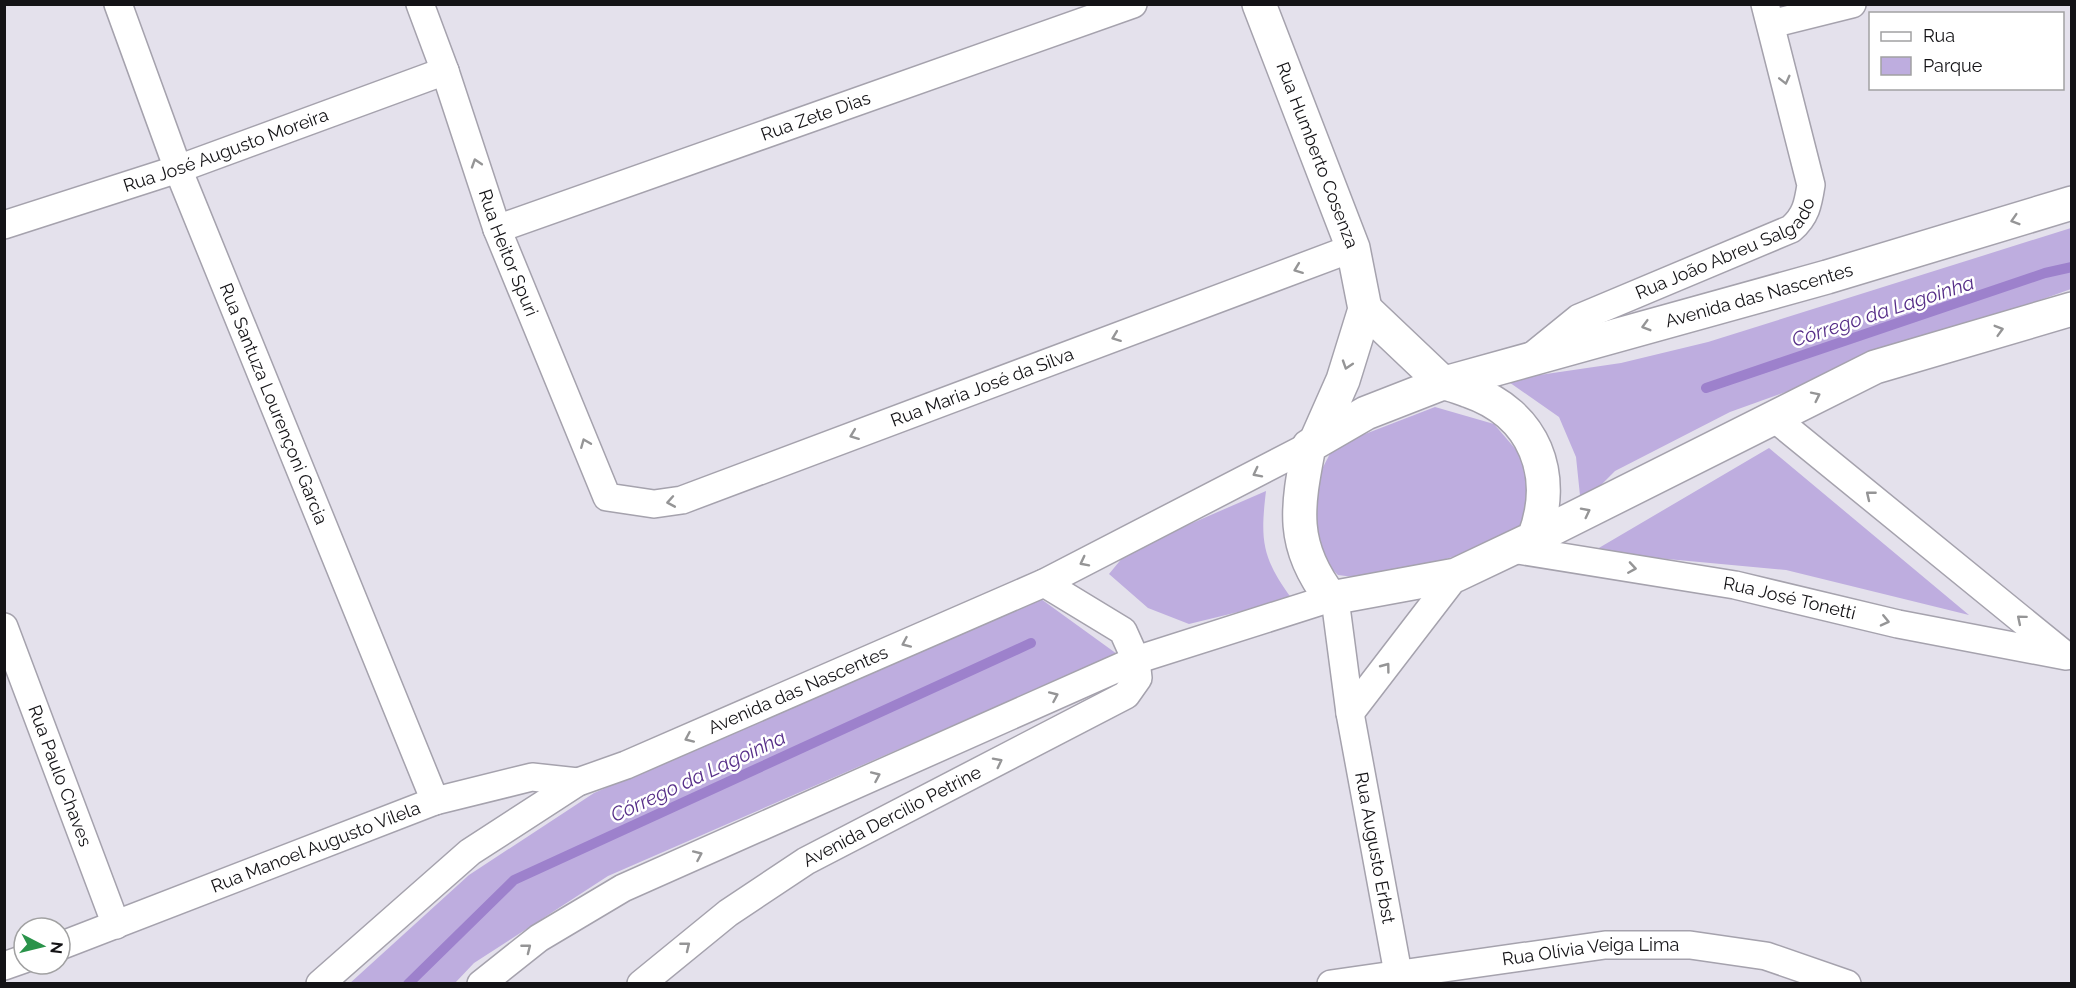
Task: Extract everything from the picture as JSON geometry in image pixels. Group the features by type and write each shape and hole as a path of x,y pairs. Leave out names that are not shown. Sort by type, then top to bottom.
{"street":[{"name":"Rua Santuza Lourençoni Garcia","path":"118,4 178,169 435,801"},
{"name":"Rua Heitor Spuri","path":"420,4 445,71 497,229 607,497"},
{"name":"Rua Zete Dias","path":"497,229 1133,4"},
{"name":"Rua Humberto Cosenza","path":"1259,4 1353,248 1365,309 1343,380 1313,443 1300,489 1299,521 1304,555 1313,575 1333,598"},
{"path":"1768,14 1852,4"},
{"name":"Rua João Abreu Salgado","path":"1528,360 1579,318 1791,229 1802,219 1807,209 1811,184 1768,14"},
{"name":"Rua José Augusto Moreira","path":"4,225 178,169 445,71"},
{"name":"Avenida das Nascentes","path":"320,984 470,852 578,782 626,765 1044,583 1366,413 1444,383 1827,277 2072,203"},
{"name":"Rua Maria José da Silva","path":"607,497 654,504 682,500 1353,248"},
{"path":"1365,309 1444,383 1488,398 1497,404 1518,424 1537,449 1544,477 1540,521 1523,543"},
{"path":"481,984 539,938 623,888 1136,660 1333,598 1456,575 1875,367 2072,309"},
{"name":"Rua José Tonetti","path":"1773,417 2069,659"},
{"name":"Rua José Tonetti","path":"1523,543 1735,585 1898,624 2069,659"},
{"path":"1350,713 1456,575"},
{"path":"1044,583 1123,631 1136,660"},
{"name":"Rua Augusto Erbst","path":"1333,598 1350,713 1399,979"},
{"name":"Rua Paulo Chaves","path":"4,627 116,925"},
{"name":"Avenida Dercilio Petrine","path":"641,984 728,913 806,861 1126,695 1138,678 1136,660"},
{"name":"Rua Manoel Augusto Vilela","path":"72,941 435,801 532,777 578,782"},
{"name":"Rua Olívia Veiga Lima","path":"1331,984 1399,979 1605,945 1690,945 1766,956 1847,984"}],"green space":[{"path":"2071,228 2071,289 1730,412 1615,471 1581,505 1576,457 1559,417 1506,380 1621,363 1708,342"},
{"path":"1435,407 1494,424 1524,459 1533,505 1518,537 1377,580 1338,575 1315,553 1309,494 1334,446"},
{"path":"1769,448 1969,615 1786,570 1592,552"},
{"path":"1266,491 1263,523 1266,548 1274,572 1292,599 1189,624 1148,608 1109,574 1128,551"},
{"path":"1041,599 1117,654 608,876 474,963 455,983 349,984 469,875 594,793"}],"waterway":[{"name":"Córrego da Lagoinha","path":"1706,388 2045,273 2072,267"},
{"name":"Córrego da Lagoinha","path":"408,984 514,880 1031,643"}]}
